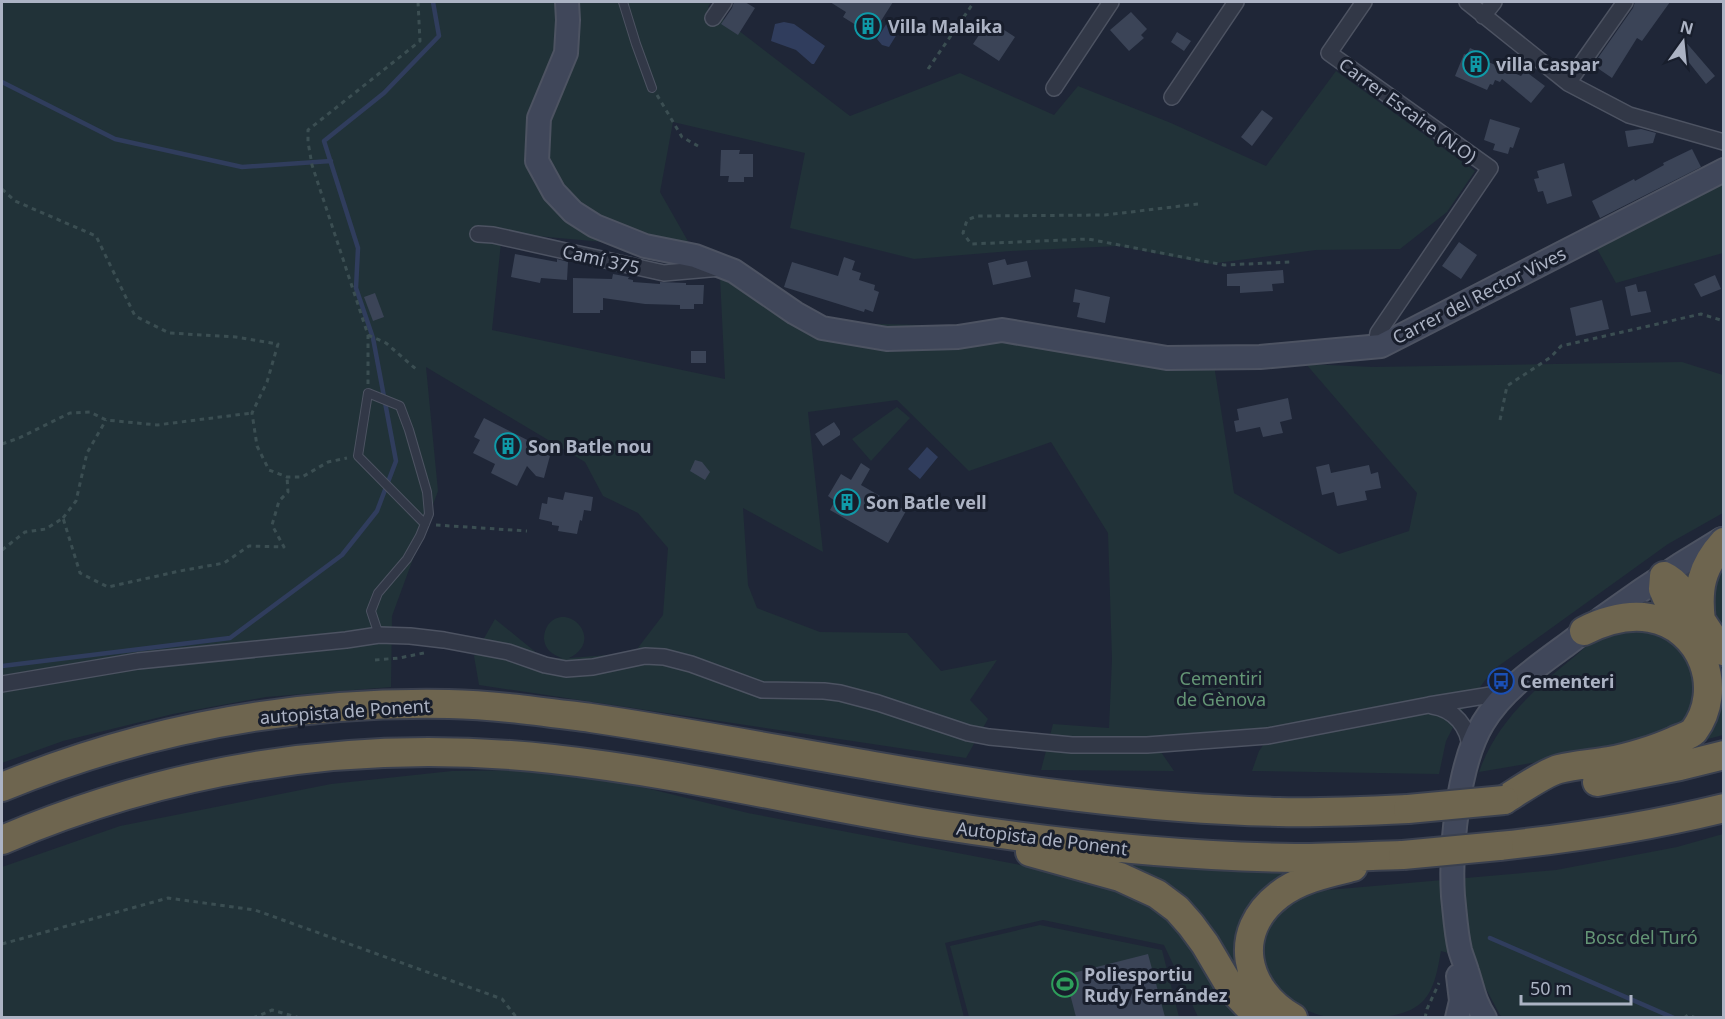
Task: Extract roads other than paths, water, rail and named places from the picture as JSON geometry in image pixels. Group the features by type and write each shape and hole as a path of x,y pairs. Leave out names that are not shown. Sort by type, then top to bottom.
{"highway":[{"path":"1504,800 1557,770 1612,761 1668,744 1692,733 1706,714 1712,688 1707,662 1707,639 1699,596 1703,575 1709,561 1724,540"},
{"path":"1664,576 1663,589 1666,596 1707,639"},
{"path":"1584,631 1611,620 1642,616 1668,623 1684,632 1707,639"},
{"name":"autopista de Ponent","path":"2,787 102,751 216,723 266,715 373,705 452,704 542,711 655,727 1020,789 1212,809 1350,812 1504,800"},
{"name":"Autopista de Ponent","path":"2,840 71,812 151,788 232,770 315,757 397,752 478,753 570,761 933,824 1082,844 1186,854 1299,858 1403,855"},
{"path":"1504,800 1680,766 1724,755"},
{"path":"1293,1017 1267,998 1258,985 1249,955 1251,938 1261,914 1286,890 1314,878 1403,855 1551,841 1724,808"},
{"path":"933,824 1110,874 1139,884 1157,894 1177,909 1198,933 1232,988 1260,1017"}],"street":[{"name":"Carrer del Rector Vives","path":"567,2 566,53 539,118 537,161 554,192 573,212 595,226 645,246 695,256 734,272 795,313 822,328 887,339 958,337 1002,330 1167,358 1260,357 1381,346 1724,170"},
{"path":"713,18 724,2"},
{"path":"1054,88 1111,2"},
{"path":"1172,97 1236,2"},
{"name":"Carrer Escaire (N.O)","path":"1364,2 1329,52 1490,168 1377,333 1381,346"},
{"path":"1467,2 1568,83 1629,115 1724,142"},
{"path":"1484,16 1494,2"},
{"path":"1568,83 1624,2"},
{"path":"1695,185 1693,179 1724,160"},
{"name":"Camí 375","path":"478,234 493,235 664,273 724,268"},
{"path":"1457,1017 1461,1001 1458,972 1460,951 1453,892 1453,859 1461,791 1470,753 1484,722 1509,692 1534,669 1584,631 1664,576 1724,540"},
{"path":"2,684 138,661 379,635 410,636 508,652 545,665 566,669 593,667 645,656 664,657 691,664 762,690 840,693 968,733 1072,745 1147,745 1268,736 1509,692"},
{"path":"1429,705 1439,707 1456,717 1469,738 1470,753"},
{"path":"1460,951 1468,972 1474,1000 1485,1017"}],"lane":[{"path":"623,2 652,88"},
{"path":"379,635 371,611 378,593 407,559 420,536 425,524 429,514 427,492 400,406 368,393 358,456 425,524"}],"water":[{"path":"890,18 899,20 902,26 889,47 882,45 877,39"},
{"path":"784,22 794,24 825,46 814,64 796,50 771,41 775,24"},
{"path":"927,447 938,457 920,479 908,469"}],"waterway":[{"path":"2,666 230,638 342,555 377,511 396,461 373,338 356,288 358,248 324,141 384,93 439,36 433,2"},
{"path":"2,82 115,139 242,167 331,161"},
{"path":"1490,938 1674,1018"}],"place":[{"name":"Villa Malaika","path":"868,26"},
{"name":"villa Caspar","path":"1476,64"},
{"name":"Son Batle nou","path":"508,446"},
{"name":"Son Batle vell","path":"847,502"},
{"name":"Cementeri","path":"1501,681"},
{"name":"Poliesportiu Rudy Fernández","path":"1065,984"}],"park label":[{"name":"Cementiri de Gènova","path":"1221,688"},
{"name":"Bosc del Turó","path":"1641,937"}]}
